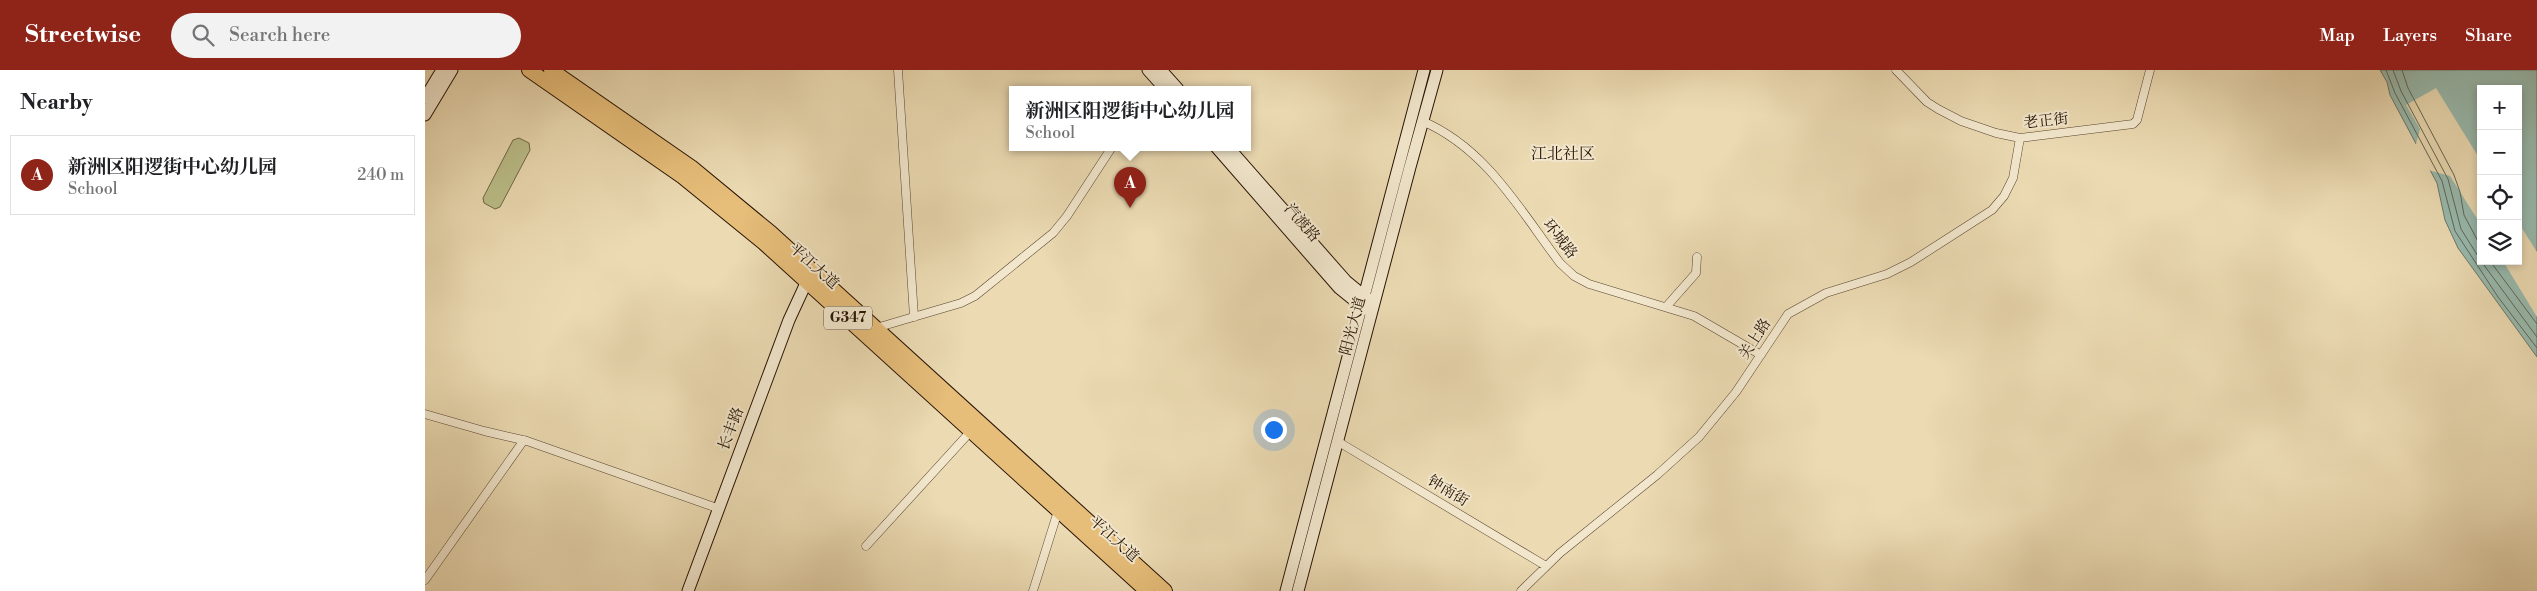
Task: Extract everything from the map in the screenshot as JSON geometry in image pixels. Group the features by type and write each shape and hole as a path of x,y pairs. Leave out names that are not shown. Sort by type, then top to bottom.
{"highway":[{"name":"平江大道","path":"529,70 683,177 807,281 1147,591"},
{"name":"平江大道","path":"551,70 712,184 789,249 1165,591"}],"street":[{"path":"425,98 442,70"},
{"path":"425,115 451,70"},
{"path":"898,70 914,317"},
{"path":"1148,70 1160,86"},
{"path":"1161,70 1175,86"},
{"name":"阳光大道","path":"1286,591 1424,70"},
{"name":"阳光大道","path":"1298,591 1437,70"},
{"name":"老正街","path":"1896,70 1927,102 1949,115 1985,130 2020,138 2133,124 2137,120 2150,70"},
{"name":"环城路","path":"1422,121 1450,134 1479,158 1560,263 1574,276 1589,284 1706,321 1761,354"},
{"name":"关上路","path":"1521,591 1546,566 1602,517 1657,475 1699,437 1736,392 1788,314 1826,293 1887,274 1905,265 1992,210 2004,196 2013,178 2020,138"},
{"path":"876,328 969,299 1045,241 1067,216 1109,151"},
{"name":"汽渡路","path":"1219,151 1339,288 1362,300"},
{"name":"汽渡路","path":"1232,151 1362,300 1373,309"},
{"path":"1666,307 1696,273 1697,257"},
{"name":"长丰路","path":"688,591 717,508 789,320 807,281"},
{"path":"425,414 466,427 524,440 632,476 717,508"},
{"path":"866,546 971,431"},
{"path":"425,580 524,440"},
{"name":"钟南街","path":"1337,441 1546,566"},
{"path":"1033,591 1058,511"}],"green space":[{"path":"519,138 529,143 530,150 500,207 495,209 484,203 483,198 513,140"}],"water":[{"path":"2380,70 2537,70 2537,357 2458,248 2445,220 2437,183 2390,95 2387,82"}],"pier":[{"path":"2436,88 2477,155 2477,219 2450,176 2428,170 2415,148 2420,129 2406,105"},
{"path":"2522,228 2537,252 2537,317 2505,265 2522,265"}],"place":[{"name":"新洲区阳逻街中心幼儿园","path":"1130,208"}],"district":[{"name":"江北社区","path":"1563,154"}]}
